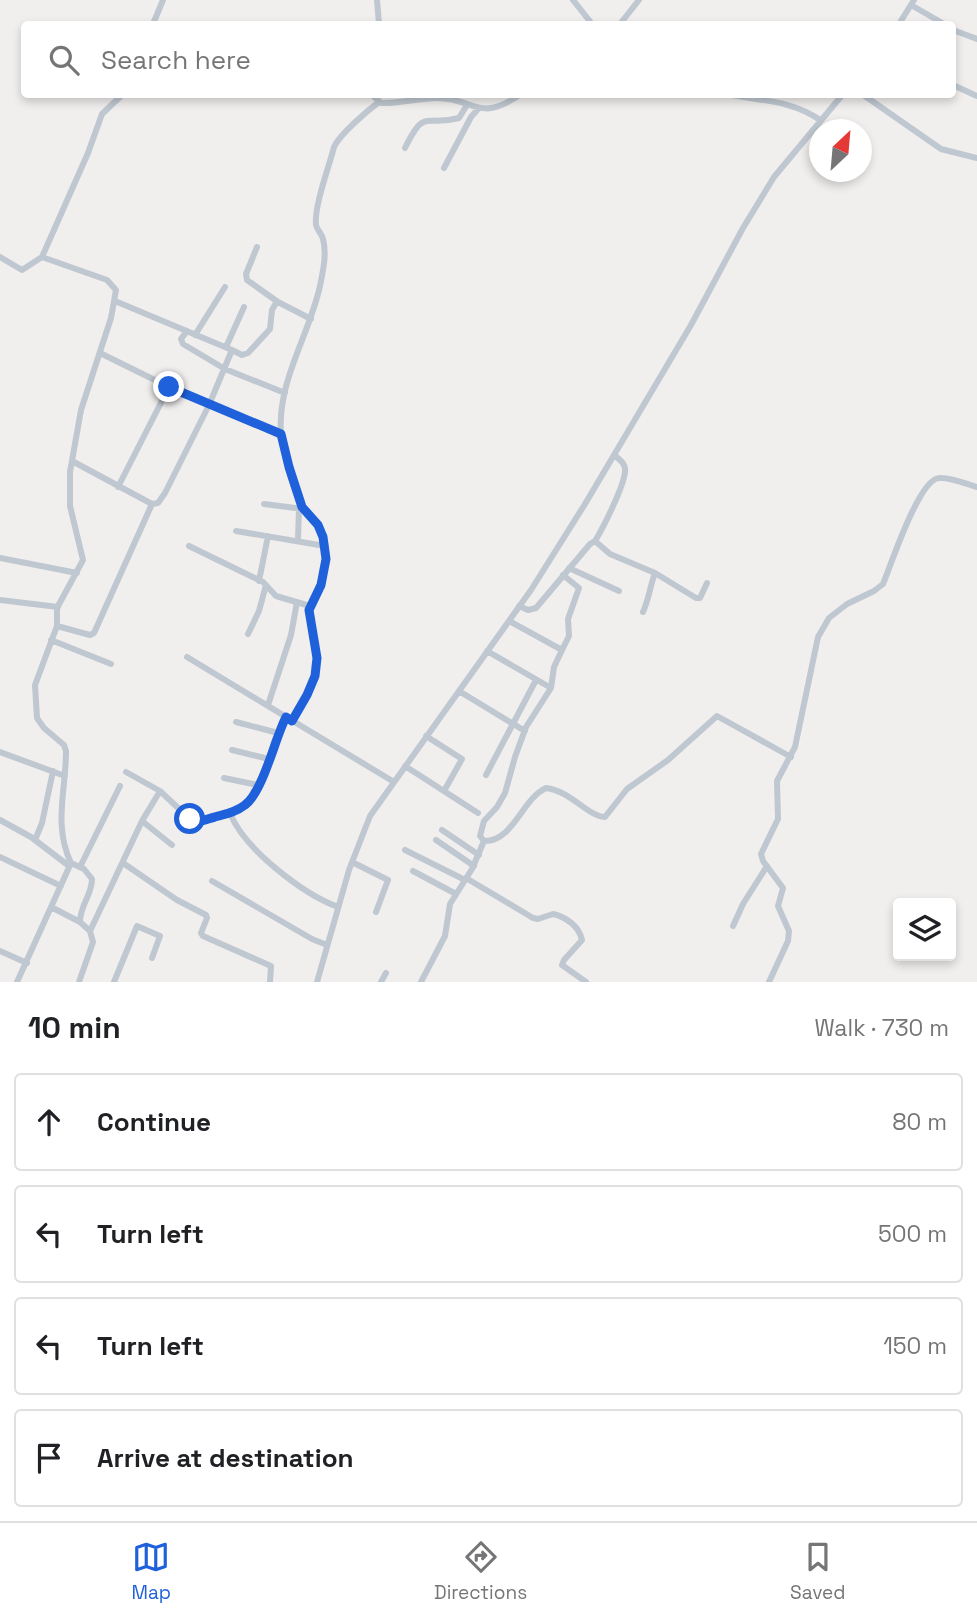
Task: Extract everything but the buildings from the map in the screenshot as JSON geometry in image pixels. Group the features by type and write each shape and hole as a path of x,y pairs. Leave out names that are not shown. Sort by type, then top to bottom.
{"street":[{"path":"154,21 163,0"},
{"path":"377,0 379,21"},
{"path":"573,0 590,21"},
{"path":"622,21 639,0"},
{"path":"901,21 912,3 939,21"},
{"path":"956,31 977,39"},
{"path":"956,86 977,96"},
{"path":"0,257 22,270 42,257 88,153 102,114 119,98"},
{"path":"298,541 301,508 281,434 285,393 292,365 311,319 325,259 324,240 316,224 334,147 375,99 440,98 462,101 478,108 500,107 515,98"},
{"path":"753,98 786,103 819,119"},
{"path":"821,119 839,98"},
{"path":"868,98 941,149 977,158"},
{"path":"405,148 420,123 459,118 462,101"},
{"path":"444,168 478,108"},
{"path":"317,982 352,862 370,816 519,606 691,326 758,201 809,134"},
{"path":"257,247 246,278 277,301 311,319"},
{"path":"17,982 70,865 60,827 65,748 39,722 35,707 38,675 57,626 58,607 83,557 69,499 72,461 81,410 100,354 116,290 107,280 42,257"},
{"path":"195,335 225,287"},
{"path":"115,301 242,355 248,353 270,329 272,310 277,301"},
{"path":"72,461 152,504 156,505 161,501 225,369 244,307"},
{"path":"187,331 181,340 183,344 225,369 285,393"},
{"path":"100,354 209,405 281,434"},
{"path":"118,487 169,387"},
{"path":"519,606 528,610 536,608 595,541 609,514 625,471 623,463 614,455"},
{"path":"769,982 785,951 789,931 778,906 783,888 761,854 778,819 777,781 791,757 800,729 813,653 823,626 847,604 883,584 915,508 930,482 940,478 977,487"},
{"path":"57,626 90,635 94,633 152,504"},
{"path":"126,772 160,791 192,821 231,816 248,803 258,785 278,733 291,720 307,695 317,669 310,606 323,580 325,547 318,525 301,508 264,504"},
{"path":"236,531 325,547"},
{"path":"260,581 268,536"},
{"path":"595,541 610,554 655,573 696,598 701,597 707,583"},
{"path":"189,546 267,585 276,596 310,606"},
{"path":"0,558 77,573"},
{"path":"569,568 619,591"},
{"path":"643,612 650,597 650,585 655,573"},
{"path":"484,841 480,836 481,825 505,793 514,757 525,731 551,688 554,667 569,636 568,619 579,589 563,575"},
{"path":"248,634 260,611 267,585"},
{"path":"0,600 58,607"},
{"path":"268,705 292,635 297,602"},
{"path":"509,621 562,650"},
{"path":"51,640 111,664"},
{"path":"487,651 551,688"},
{"path":"187,657 394,782"},
{"path":"486,775 536,680"},
{"path":"459,691 525,731"},
{"path":"484,841 499,838 533,798 546,788 572,797 599,817 605,817 627,789 668,760 717,716 791,757"},
{"path":"236,722 278,733"},
{"path":"426,736 462,759 444,791"},
{"path":"232,750 269,759"},
{"path":"0,752 65,776"},
{"path":"405,766 478,813"},
{"path":"35,841 41,828 52,771"},
{"path":"224,778 258,785"},
{"path":"80,867 120,786"},
{"path":"90,931 142,821 160,791"},
{"path":"231,816 268,861 317,899 338,907"},
{"path":"0,820 90,875 92,883 81,908 80,922"},
{"path":"142,821 172,845"},
{"path":"442,830 479,855"},
{"path":"436,840 474,866"},
{"path":"421,982 445,936 449,908 474,866 484,841"},
{"path":"405,850 465,879 526,916 538,919 553,914 571,922 580,931 582,941 562,965 586,982"},
{"path":"0,857 61,886"},
{"path":"352,862 388,881 376,912"},
{"path":"122,863 167,894 207,916 202,935 271,966 270,982"},
{"path":"733,926 743,904 767,866"},
{"path":"413,872 456,894"},
{"path":"212,881 327,945"},
{"path":"51,907 80,922 90,931 93,942 79,982"},
{"path":"114,982 137,926 160,936 152,958"},
{"path":"0,951 27,962"},
{"path":"380,982 386,973"}],"route":[{"path":"169,387 281,434 302,507 318,525 323,537 326,559 321,585 309,610 317,664 307,695 292,721 286,717 275,739 267,766 248,803 230,813 198,822 190,819"}]}
